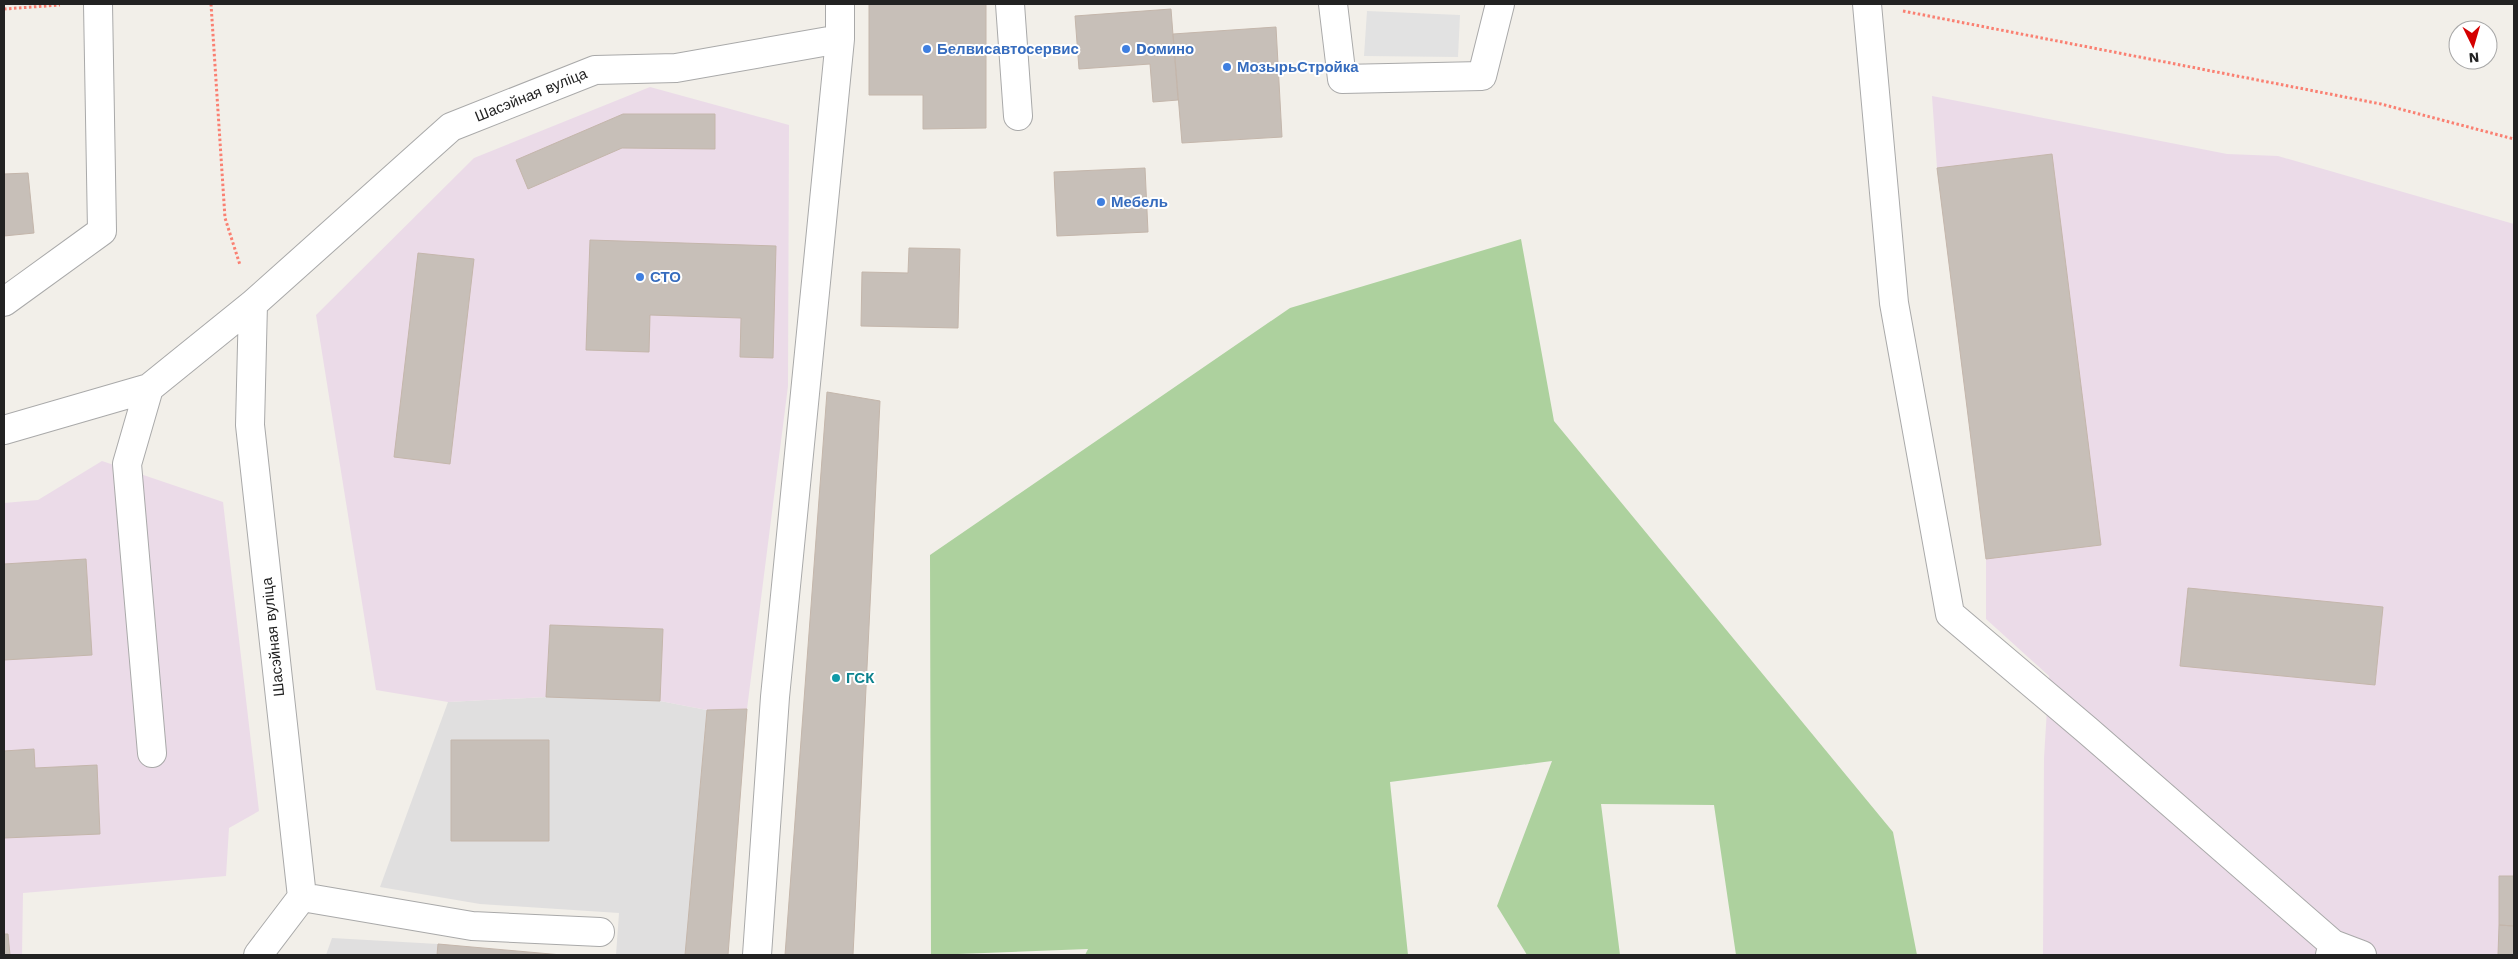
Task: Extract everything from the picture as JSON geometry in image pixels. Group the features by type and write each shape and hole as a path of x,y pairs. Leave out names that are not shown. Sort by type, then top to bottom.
{"lane":[{"path":"4,302 102,231 98,4"},
{"path":"757,955 775,697 840,39 840,4"},
{"path":"1010,4 1018,116"},
{"path":"1333,4 1342,78 1482,76 1500,4"},
{"path":"1867,4 1894,303 1950,614 2087,730 2331,950 2362,955"},
{"name":"Шасэйная вуліца","path":"4,430 149,388 253,304 451,127 594,70 676,68 840,39"},
{"name":"Шасэйная вуліца","path":"253,304 250,425 302,897"},
{"path":"149,388 126,464 152,754"},
{"path":"258,955 302,897 472,926 600,932"}],"path":[{"path":"211,4 225,218 253,304"},
{"path":"1867,4 2381,104 2514,139"},
{"path":"4,9 70,5"}],"shaded area":[{"path":"1367,11 1460,15 1458,57 1364,56"},
{"path":"650,87 789,125 788,386 747,709 707,710 660,701 547,697 448,702 376,690 316,315 474,158"},
{"path":"1932,96 2227,154 2278,156 2514,224 2514,955 2043,955 2044,758 2049,676 1986,619 1986,559 1937,168"},
{"path":"102,461 223,502 259,811 229,828 226,876 23,893 22,955 4,955 4,503 38,500"},
{"path":"547,697 660,701 707,710 685,955 616,955 619,913 480,904 380,887 448,702"},
{"path":"332,938 438,944 562,955 326,955"}],"green space":[{"path":"1521,239 1554,421 1893,832 1917,955 1736,955 1714,805 1601,804 1620,955 1527,955 1497,906 1552,761 1390,782 1408,955 1085,955 1088,949 931,955 930,555 1290,308"}],"building":[{"name":"Белвисавтосервис","path":"869,4 986,4 986,128 923,129 923,95 869,95"},
{"name":"Dомино","path":"1171,9 1178,100 1153,102 1150,64 1079,69 1075,16"},
{"name":"МозырьСтройка","path":"1276,27 1282,137 1182,143 1173,34"},
{"path":"623,114 715,114 715,149 622,148 528,189 516,160"},
{"path":"2052,154 2101,545 1986,559 1937,168"},
{"name":"Мебель","path":"1145,168 1148,232 1057,236 1054,172"},
{"path":"28,173 34,233 4,236 4,174"},
{"path":"590,240 776,246 773,358 740,357 741,318 650,315 649,352 586,350"},
{"path":"909,248 960,249 958,328 861,326 862,272 908,273"},
{"path":"418,253 474,259 450,464 394,457"},
{"name":"ГСК","path":"827,392 880,401 853,955 785,955"},
{"path":"86,559 92,655 4,660 4,564"},
{"path":"2188,588 2383,607 2375,685 2180,666"},
{"path":"550,625 663,629 660,701 546,697"},
{"path":"747,709 728,955 685,955 707,710"},
{"path":"451,740 549,740 549,841 451,841"},
{"path":"34,749 35,768 97,765 100,834 4,838 4,751"},
{"path":"2499,876 2514,876 2514,926 2499,925"},
{"path":"2499,925 2514,926 2514,955 2498,955"},
{"path":"4,934 8,934 10,955 4,955"},
{"path":"438,944 562,955 437,955"}],"place":[{"name":"Белвисавтосервис","path":"927,49"},
{"name":"Dомино","path":"1126,49"},
{"name":"МозырьСтройка","path":"1227,67"},
{"name":"Мебель","path":"1101,202"},
{"name":"СТО","path":"640,277"},
{"name":"ГСК","path":"836,678"}]}
